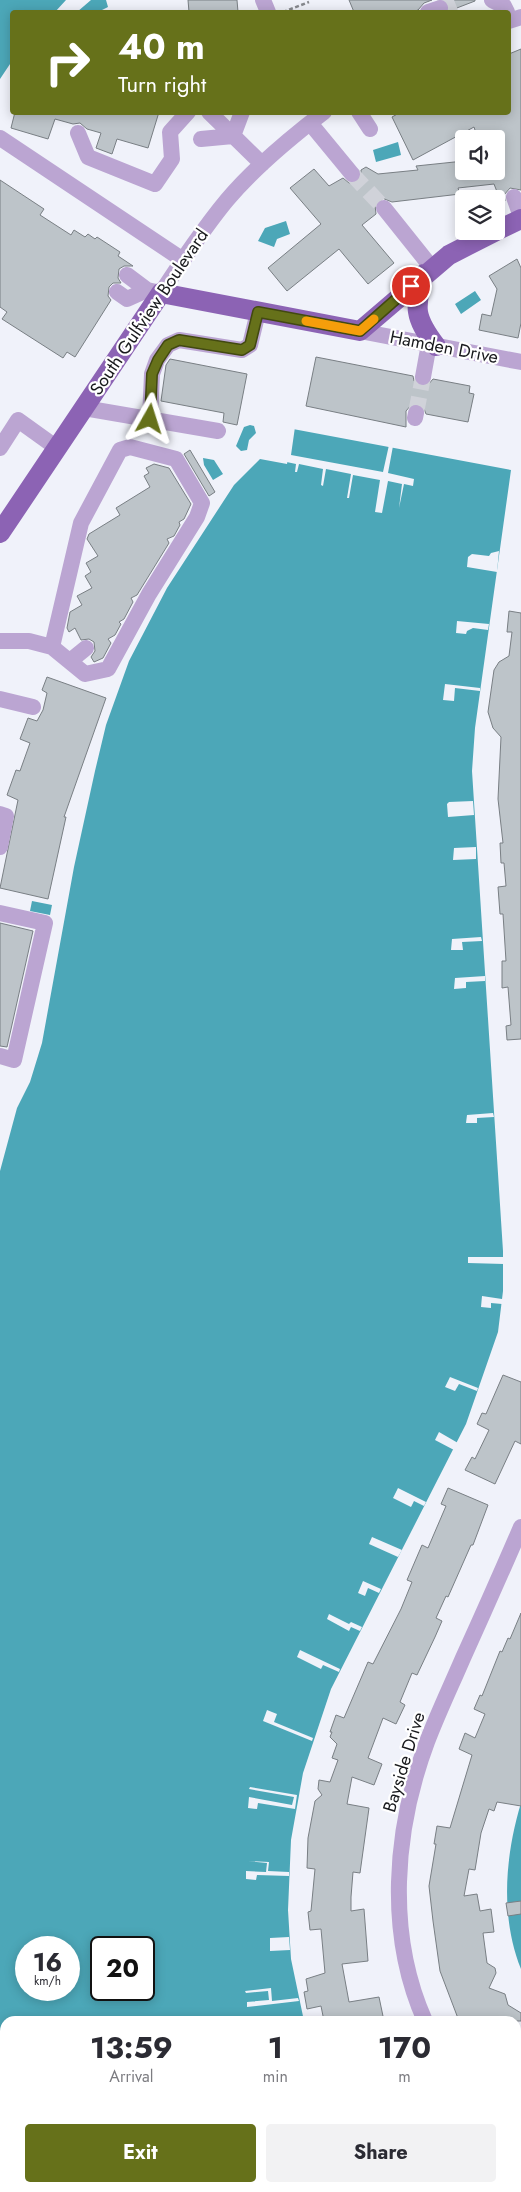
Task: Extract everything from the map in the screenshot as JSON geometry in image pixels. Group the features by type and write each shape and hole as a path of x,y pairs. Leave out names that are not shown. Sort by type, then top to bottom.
{"main road":[{"path":"505,225 521,218"},
{"path":"360,331 428,271 449,255 476,240"},
{"path":"428,271 417,299 417,313 432,345"},
{"name":"Hamden Drive","path":"154,292 360,331"},
{"name":"South Gulfview Boulevard","path":"0,533 84,408 154,292"}],"street":[{"path":"492,0 504,6 506,10"},
{"path":"78,133 88,157 155,184 172,159 170,132 185,115"},
{"path":"212,115 262,164"},
{"path":"233,136 241,115"},
{"name":"South Gulfview Boulevard","path":"154,292 183,260 229,198 262,164 320,115"},
{"path":"360,115 370,130"},
{"path":"310,123 352,174"},
{"path":"201,139 233,136"},
{"path":"0,138 183,260"},
{"path":"514,197 521,218"},
{"path":"384,208 428,271"},
{"path":"128,275 154,292"},
{"path":"117,292 127,299 154,292"},
{"path":"150,419 152,374 158,360 168,345 179,340 242,350 250,345 258,312"},
{"name":"Hamden Drive","path":"360,331 521,362"},
{"path":"423,378 432,345"},
{"path":"84,408 218,431"},
{"path":"0,448 18,420 56,448"},
{"path":"0,641 29,641 52,647 85,674 108,669 149,594 197,517 202,503 185,481 176,458 130,447 120,450 81,523 52,647"},
{"path":"70,662 86,648"},
{"path":"0,699 33,707"},
{"path":"0,814 6,816 0,847"},
{"path":"0,913 45,923 14,1060 0,1056"},
{"name":"Bayside Drive","path":"424,2016 416,2000 403,1949 398,1894 401,1850 411,1794 427,1742 521,1527"}],"path":[{"path":"289,10 309,2"}],"water":[{"path":"0,0 66,0 57,10 10,10 10,64 0,79"},
{"path":"91,0 106,0 108,7 102,10 79,10"},
{"path":"398,142 401,155 376,162 373,150"},
{"path":"286,221 290,234 277,239 274,247 258,241 265,228"},
{"path":"475,291 481,300 461,314 455,304"},
{"path":"254,426 256,433 249,440 247,450 241,451 236,446 244,427"},
{"path":"293,429 511,470 475,728 472,771 503,1251 503,1291 498,1332 466,1424 331,1689 303,1773 291,1840 288,1910 291,1959 303,2016 0,2016 0,1171 17,1108 30,1082 42,1043 74,867 106,725 129,661 167,588 234,485 260,459 287,464"},
{"path":"203,458 214,460 223,474 213,480 204,465"},
{"path":"32,901 52,905 50,915 30,911"},
{"path":"521,1803 521,1969 510,1929 507,1886 511,1844"}],"pier":[{"path":"295,427 291,455 383,472 389,445 393,446 388,473 414,479 413,486 404,484 399,508 402,484 388,481 382,513 375,512 380,480 353,475 349,498 347,498 351,474 326,469 323,486 321,485 323,469 299,464 297,472 295,472 296,464 268,458 285,461 290,429"},
{"path":"499,551 497,572 467,567 468,557 472,554 489,556 491,553"},
{"path":"457,621 489,624 488,630 473,628 467,631 466,634 456,633"},
{"path":"445,684 480,688 480,691 455,688 454,701 443,700"},
{"path":"473,801 474,815 448,817 447,804 449,802"},
{"path":"476,847 476,859 453,860 454,848"},
{"path":"481,937 482,941 462,942 463,950 451,950 452,939"},
{"path":"485,976 485,981 466,982 466,988 454,989 455,978"},
{"path":"493,1113 494,1117 477,1118 477,1123 466,1123 467,1115"},
{"path":"468,1257 504,1257 504,1264 468,1263"},
{"path":"482,1296 502,1299 502,1304 491,1303 491,1308 481,1307"},
{"path":"450,1377 478,1388 477,1391 459,1384 455,1391 445,1387"},
{"path":"439,1432 458,1443 454,1450 435,1440"},
{"path":"398,1488 426,1502 424,1506 414,1501 411,1507 393,1498"},
{"path":"372,1537 402,1550 398,1557 369,1544"},
{"path":"363,1581 381,1589 379,1593 368,1588 365,1596 358,1593"},
{"path":"329,1614 349,1624 351,1622 362,1627 360,1631 351,1627 349,1631 327,1619"},
{"path":"300,1650 340,1669 339,1672 323,1665 321,1669 297,1657"},
{"path":"267,1710 277,1714 274,1722 313,1738 312,1741 263,1721"},
{"path":"250,1787 297,1795 295,1809 258,1803 257,1809 248,1808 249,1797 292,1805 294,1797 249,1789"},
{"path":"248,1861 269,1862 268,1871 289,1872 289,1876 257,1875 256,1880 246,1879 246,1871 266,1872 267,1863"},
{"path":"289,1937 290,1950 270,1951 270,1938"},
{"path":"271,1988 272,2001 298,1998 299,2001 247,2007 247,2002 269,2000 268,1991 246,1993 245,1991"}],"building":[{"path":"188,0 237,0 238,10 189,10"},
{"path":"349,0 432,0 424,3 418,10 353,10"},
{"path":"446,0 475,0 452,10 449,10 449,4"},
{"path":"521,49 521,190 510,188 505,194 505,190 496,190 494,184 458,188 459,190 455,190 455,195 392,202 382,198 375,205 376,214 362,225 394,263 368,284 339,249 287,291 268,268 321,224 290,188 314,169 329,186 343,178 349,183 358,182 361,177 361,170 366,167 378,174 418,170 416,166 455,162 455,180 505,180 505,130 475,130 474,127 468,130 455,130 455,137 413,160 392,117 396,115 511,115 511,53"},
{"path":"14,115 158,115 148,148 117,139 112,154 96,148 101,133 87,129 80,123 73,124 55,119 48,139 11,128"},
{"path":"0,180 44,209 40,215 71,235 74,230 85,237 88,234 95,239 97,237 120,252 118,256 133,266 124,266 119,269 118,278 121,283 113,283 109,287 108,296 111,300 75,357 67,352 63,358 2,319 7,312 0,307"},
{"path":"517,259 521,268 521,323 518,338 479,330 482,314 491,316 497,289 489,276"},
{"path":"316,357 413,376 414,381 421,387 427,386 433,379 470,386 469,393 474,394 468,422 426,414 423,406 417,403 412,404 406,411 406,427 306,406"},
{"path":"170,359 247,374 237,425 223,422 224,413 161,401 166,365"},
{"path":"190,450 215,492 209,496 184,454"},
{"path":"154,464 169,468 191,504 184,519 179,522 180,525 174,536 167,539 169,543 137,595 131,598 133,602 124,619 119,622 121,624 115,635 108,639 111,643 103,658 94,662 91,657 95,651 94,642 89,639 81,640 75,628 69,632 67,628 70,612 82,605 77,596 92,588 85,576 91,572 86,563 98,556 87,539 89,534 120,515 116,508 150,487 144,476 149,473 146,468"},
{"path":"509,611 521,613 521,1039 507,1040 506,1026 511,1025 508,987 502,988 502,961 506,961 503,914 500,914 498,887 506,886 504,863 501,863 500,843 503,843 498,799 501,737 493,728 488,712 494,670 499,662 509,656 512,632 507,632"},
{"path":"47,677 106,698 64,817 66,817 48,899 0,888 18,800 7,795 16,770 20,771 30,743 20,739 28,718 37,721 43,710 47,693 42,690"},
{"path":"0,923 33,931 7,1047 0,1046"},
{"path":"503,1375 521,1382 521,1444 515,1441 495,1484 465,1470 472,1457 475,1459 489,1430 477,1424 482,1413 486,1414"},
{"path":"448,1488 488,1505 473,1545 471,1545 448,1597 446,1596 436,1618 442,1621 435,1637 417,1675 412,1673 400,1702 405,1705 396,1724 383,1718 368,1758 382,1764 374,1785 352,1777 347,1804 369,1808 360,1873 353,1872 351,1897 351,1911 364,1909 368,1961 342,1964 349,2002 379,1997 383,2016 323,2016 321,2006 307,2009 304,1992 308,1991 306,1979 325,1973 321,1929 310,1930 308,1912 311,1911 315,1869 307,1868 308,1838 315,1801 322,1795 318,1789 319,1780 330,1782 338,1760 332,1758 337,1744 330,1737 332,1732 330,1732 336,1715 344,1718 368,1662 373,1664 401,1609 412,1582 407,1580 422,1545 428,1548 446,1506 441,1504"},
{"path":"521,1613 521,1806 497,1802 494,1811 489,1809 481,1833 475,1870 469,1869 464,1896 477,1894 480,1911 491,1909 494,1932 483,1933 487,1963 495,1968 496,1973 489,1988 505,1994 508,2005 521,2013 521,2016 457,2016 440,1971 433,1921 429,1886 436,1844 434,1844 437,1826 450,1828 472,1755 459,1749 465,1733 475,1738 485,1714 474,1709 480,1695 482,1696 500,1651 502,1652 508,1638 510,1639"},
{"path":"521,1901 521,1914 508,1916 506,1903"}],"tunnel":[{"path":"440,8 460,0"},
{"path":"352,174 384,208"},
{"path":"416,413 423,377"}],"slow traffic":[{"path":"306,321 360,331 374,319"}],"route":[{"path":"150,419 153,389 152,374 158,360 168,345 179,340 242,350 250,345 258,312 360,331 411,286"}]}
